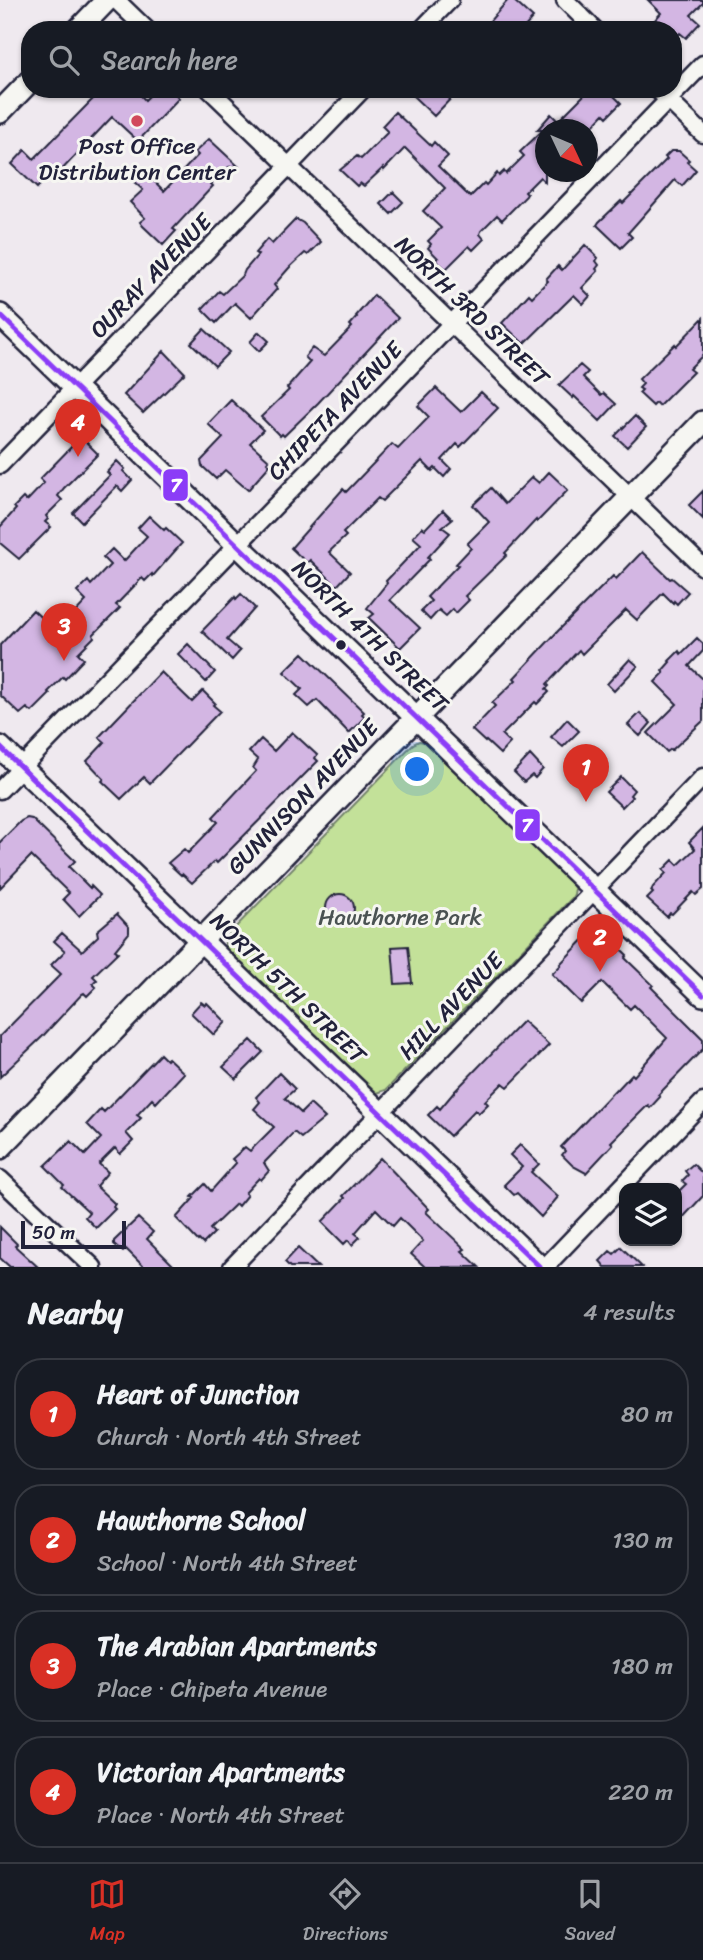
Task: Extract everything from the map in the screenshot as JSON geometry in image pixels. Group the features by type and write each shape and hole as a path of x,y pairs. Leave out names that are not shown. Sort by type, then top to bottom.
{"street":[{"path":"87,21 107,0"},
{"path":"116,0 138,21"},
{"path":"430,21 450,0"},
{"path":"565,0 587,21"},
{"name":"CHIPETA AVENUE","path":"682,80 703,64"},
{"path":"0,112 21,90"},
{"name":"NORTH 3RD STREET","path":"218,98 703,567"},
{"name":"OURAY AVENUE","path":"0,465 354,98"},
{"name":"CHIPETA AVENUE","path":"0,790 452,324 660,98"},
{"path":"666,98 703,134"},
{"name":"NORTH 4TH STREET","path":"0,315 703,995"},
{"name":"GUNNISON AVENUE","path":"0,1147 703,422"},
{"name":"NORTH 5TH STREET","path":"0,747 543,1267"},
{"name":"HILL AVENUE","path":"232,1267 703,777"},
{"path":"543,1267 703,1102"},
{"path":"0,1179 93,1267"}],"green space":[{"name":"Hawthorne Park","path":"424,742 570,881 575,891 574,896 386,1090 377,1093 228,951 225,942 226,937 413,744"}],"building":[{"path":"508,0 513,0 533,18 530,21 490,21"},
{"path":"648,0 703,0 691,15 700,23 686,38 682,35 682,21 654,21 661,13"},
{"path":"179,98 138,141 112,117 56,176 52,172 37,188 12,164 25,150 34,159 93,99"},
{"path":"415,98 451,98 434,116"},
{"path":"581,98 616,98 621,103 607,117 604,114 598,120 560,119"},
{"path":"395,112 431,146 434,142 448,156 438,166 470,197 497,173 499,176 504,171 506,174 524,156 520,152 535,138 535,182 525,192 526,196 502,220 497,215 481,231 484,239 473,250 469,246 446,269 435,260 438,258 428,248 431,244 428,241 441,228 423,211 445,188 405,148 364,186 360,183 357,186 340,170 357,156 361,159 388,132 382,126"},
{"path":"209,139 238,166 229,167 211,184 213,186 173,229 176,231 163,245 143,226 140,222 145,218 130,202 143,190 132,180 143,170 164,191 198,155 195,152"},
{"path":"671,151 679,151 696,170 682,186 675,180 628,233 632,237 621,248 597,225 667,159 665,157"},
{"path":"393,192 403,202 391,214 381,204"},
{"path":"296,219 321,242 289,268 274,285 277,289 251,318 235,303 216,323 202,309 219,291 223,294 243,275 258,255 255,253 267,239 272,244"},
{"path":"585,245 598,258 596,261 599,265 596,269 598,271 582,288 590,296 583,304 574,295 524,344 502,323 529,294 532,297 548,281 546,279 558,266 562,270"},
{"path":"374,295 398,318 318,403 284,436 280,436 261,417 289,390 287,388 310,362 305,357 312,348 324,356 352,327 350,325 356,316"},
{"path":"703,318 703,355 689,369 693,372 659,406 656,403 653,406 639,393 643,384 639,379"},
{"path":"204,329 229,352 215,366 191,343"},
{"path":"259,332 269,341 259,351 250,342"},
{"path":"164,351 185,373 143,413 124,395"},
{"path":"580,365 588,372 583,377 601,395 604,393 616,404 600,421 559,385"},
{"path":"436,388 461,412 481,392 498,408 460,447 457,444 442,460 451,469 444,477 435,468 432,471 422,461 382,501 378,498 343,533 346,536 329,552 350,572 337,586 310,560 307,563 291,548 343,489 346,492 392,444 398,449 429,417 418,406"},
{"path":"231,400 263,430 250,443 269,460 267,462 270,465 248,490 225,470 216,479 202,466 201,461 223,438 208,424"},
{"path":"635,416 646,427 627,447 615,436"},
{"path":"81,437 98,454 64,488 58,496 62,500 46,516 48,519 45,522 51,527 19,559 0,543 0,527 23,498 28,500 44,483 40,479"},
{"path":"117,461 132,480 122,491 117,486 82,522 73,513 110,475 107,472"},
{"path":"549,472 568,490 465,596 469,600 456,613 453,609 446,616 439,610 430,620 421,611 431,601 427,597 458,565 456,564 471,548 467,544 489,522 473,505 491,488 505,504 532,477 539,483"},
{"path":"703,491 703,519 689,505"},
{"path":"443,510 452,519 442,527 450,533 428,557 430,559 390,600 420,628 400,648 369,618 374,614 367,608 386,581 421,544 413,537"},
{"path":"149,516 182,543 153,576 152,574 145,581 142,578 116,605 120,608 78,653 84,659 48,692 50,694 32,712 27,708 20,714 0,695 0,645 33,610 54,630 68,615 70,618 86,601 77,592 88,581 91,585 110,565 103,558 112,549 124,561 147,536 138,528"},
{"path":"642,552 688,592 677,604 663,593 637,620 626,610 582,654 579,650 547,684 549,686 546,689 549,692 502,735 510,743 500,754 472,730 495,706 492,703 516,680 514,678 558,631 613,576 616,579"},
{"path":"241,594 255,608 227,640 240,651 232,660 202,631"},
{"path":"697,638 703,644 703,651 689,666 703,679 703,721 667,752 648,733 677,704 655,682 664,673 662,671 669,661 679,651 681,654"},
{"path":"188,644 215,672 206,682 178,654"},
{"path":"303,653 364,712 362,714 365,717 349,733 317,700 309,707 296,695 302,689 284,672"},
{"path":"630,659 638,666 614,691 607,684"},
{"path":"161,672 192,702 203,691 220,711 150,783 144,777 121,799 102,781 104,779 87,761 105,742 99,737"},
{"path":"640,713 651,723 640,736 628,725"},
{"path":"567,719 579,731 563,747 551,737"},
{"path":"292,732 317,755 315,758 318,761 217,863 215,861 192,883 168,863 184,849 188,853 218,822 213,817 256,771 253,768 258,760 249,752 261,739 274,751"},
{"path":"583,753 595,764 587,773 575,761"},
{"path":"530,755 543,769 535,778 532,775 524,782 514,772"},
{"path":"621,777 634,790 630,795 632,797 622,807 606,792"},
{"path":"27,818 32,819 75,861 69,867 100,895 79,916 63,899 69,893 31,856 0,888 0,842"},
{"path":"703,828 703,889 696,895 693,892 667,917 647,899 653,893 653,887 666,873 663,870 673,860 678,865 695,849 689,842"},
{"path":"340,894 350,898 354,908 350,918 340,922 330,918 326,908 330,898"},
{"path":"117,914 129,927 129,933 115,950 118,952 93,976 97,980 93,984 96,987 87,996 82,994 0,1077 0,1036 61,974 51,965 65,951 54,941 62,933 82,951 98,936 97,931"},
{"path":"597,926 627,955 625,958 653,985 651,987 703,1039 703,1049 658,1095 660,1097 650,1108 648,1105 611,1142 613,1144 586,1173 573,1166 562,1155 565,1151 561,1147 616,1089 632,1074 634,1076 667,1038 634,1005 630,1009 602,982 581,1003 552,974"},
{"path":"408,946 412,983 395,984 392,947"},
{"path":"201,1002 205,1005 207,1003 226,1022 214,1035 191,1013"},
{"path":"523,1021 549,1045 508,1087 503,1083 485,1101 488,1104 479,1113 475,1110 450,1136 428,1115 437,1106 440,1109"},
{"path":"251,1040 263,1052 236,1079 223,1067"},
{"path":"160,1054 184,1073 156,1103 152,1099 137,1115 141,1118 126,1133 133,1141 120,1154 115,1148 99,1164 108,1172 96,1186 115,1204 115,1209 96,1228 85,1217 89,1212 62,1187 64,1185 45,1166 71,1141 85,1155 101,1138 87,1124 101,1109 104,1112"},
{"path":"279,1073 295,1089 285,1098 301,1113 310,1104 325,1118 301,1138 294,1132 264,1163 269,1171 245,1193 247,1195 238,1206 236,1204 210,1229 214,1233 203,1244 176,1218 205,1184 211,1191 236,1163 232,1159 245,1147 250,1151 274,1127 254,1109 260,1102 256,1097"},
{"path":"520,1145 539,1164 531,1172 558,1197 541,1217 517,1193 514,1195 504,1185 522,1167 510,1155"},
{"path":"380,1158 429,1209 426,1212 465,1249 462,1251 479,1267 425,1267 411,1254 423,1241 400,1218 393,1226 376,1209 355,1233 360,1237 352,1245 348,1240 344,1244 322,1222"},
{"path":"693,1164 703,1174 703,1196 682,1219 682,1188 686,1184 682,1181 688,1175 685,1171"},
{"path":"138,1218 153,1232 147,1239 175,1267 144,1267 126,1249 123,1252 114,1244"},
{"path":"0,1227 17,1244 15,1246 38,1267 10,1267 0,1258"},
{"path":"621,1247 642,1267 605,1267 600,1261 610,1251 614,1254"},
{"path":"298,1248 318,1267 290,1267 285,1262"}],"transit line":[{"name":"7","path":"0,315 703,995"},
{"name":"7","path":"0,747 540,1267"}],"place":[{"name":"Post Office Distribution Center","path":"137,121"},
{"name":"Victorian Apartments","path":"78,457"},
{"name":"The Arabian Apartments","path":"64,661"},
{"name":"Heart of Junction","path":"586,802"},
{"name":"Hawthorne School","path":"600,972"}]}
